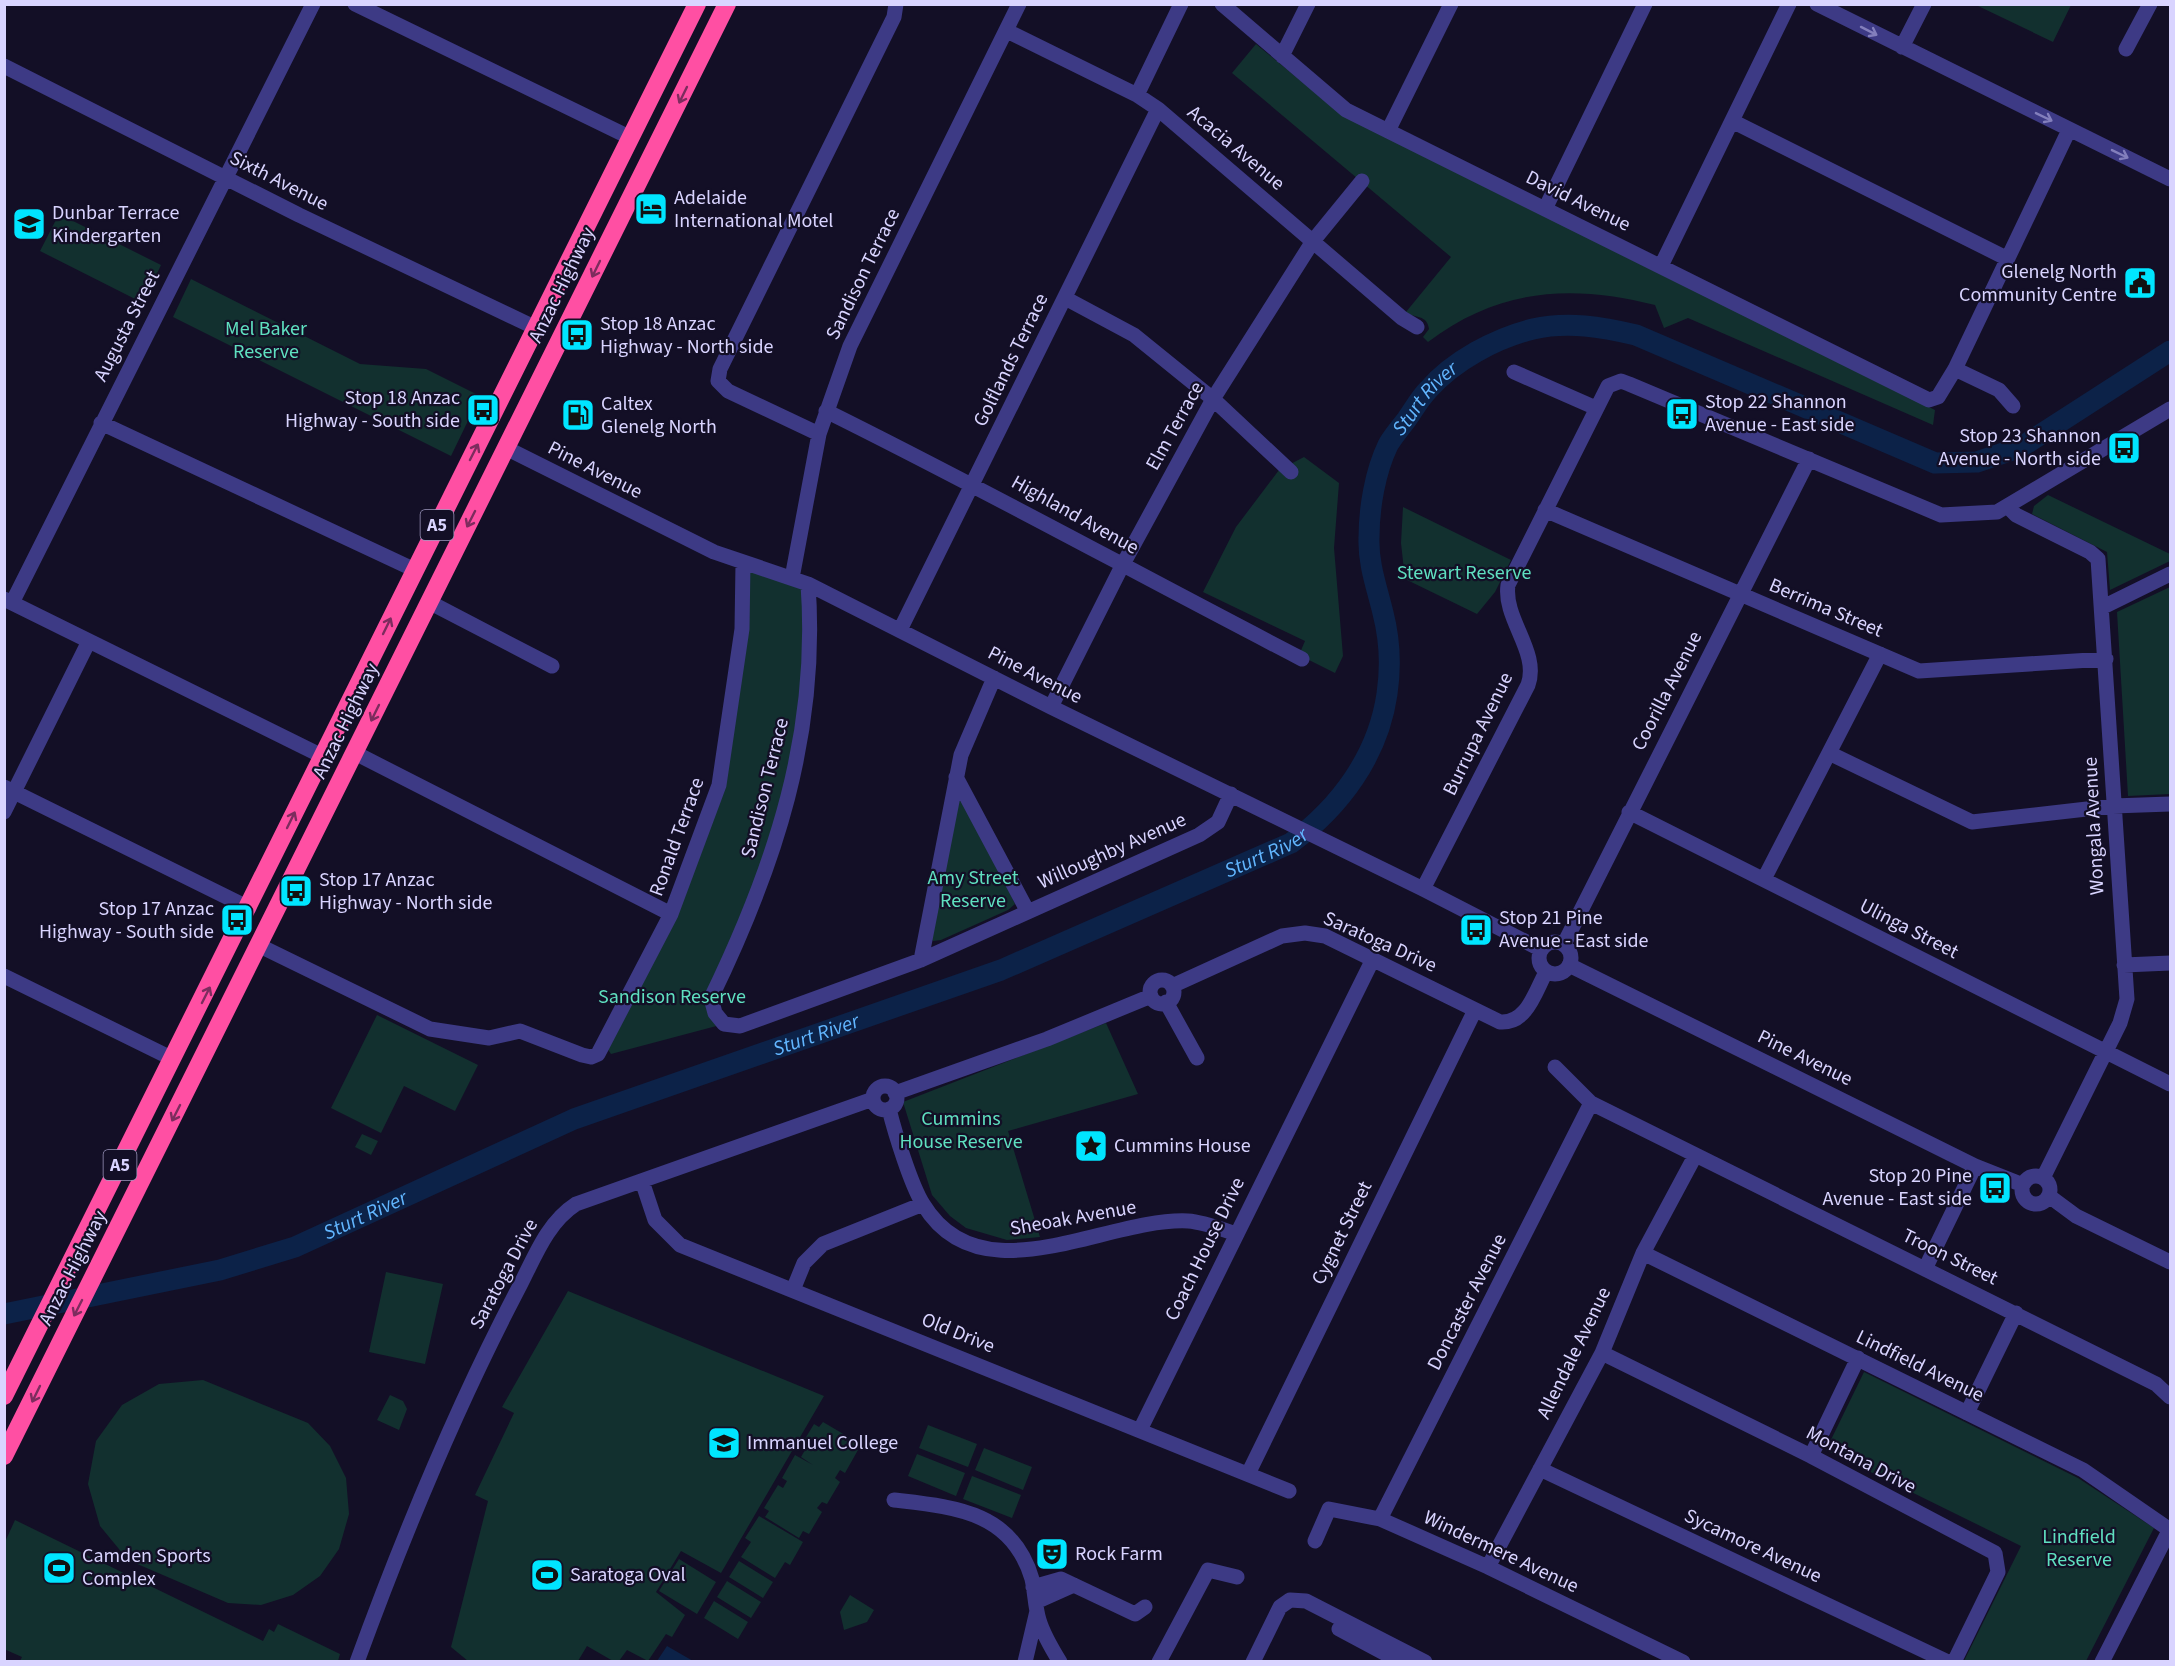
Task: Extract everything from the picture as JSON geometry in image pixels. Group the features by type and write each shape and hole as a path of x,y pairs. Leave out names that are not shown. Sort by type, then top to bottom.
{"highway":[{"name":"Anzac Highway","path":"4,1396 249,908 414,570 697,4"},
{"name":"Anzac Highway","path":"4,1456 260,946 727,4"},
{"path":"684,29 693,38 700,38 716,26"},
{"path":"674,49 692,51 700,60"},
{"path":"371,658 376,664 383,665 405,652"},
{"path":"358,684 366,677 389,683"},
{"path":"173,1059 193,1057 207,1030 227,1012"},
{"path":"161,1083 176,1080 192,1082"}],"street":[{"name":"Augusta Street","path":"8,601 101,423 313,4"},
{"path":"356,4 629,137"},
{"path":"819,435 728,392 718,381 720,369 894,17 896,4"},
{"name":"Sandison Terrace","path":"792,578 819,435 850,346 1019,4"},
{"path":"1137,94 1181,4"},
{"name":"David Avenue","path":"1222,4 1346,110 1922,398 1929,400 1938,397 1955,369"},
{"path":"1282,56 1308,4"},
{"path":"1388,131 1450,4"},
{"path":"1545,209 1644,4"},
{"path":"1661,266 1789,4"},
{"path":"1817,4 2170,178"},
{"path":"1902,47 1924,4"},
{"path":"2126,49 2150,4"},
{"name":"Acacia Avenue","path":"1007,31 1137,94 1158,109 1402,318 1417,327"},
{"name":"Sixth Avenue","path":"4,66 225,177 536,328"},
{"name":"Golflands Terrace","path":"900,630 1158,109"},
{"path":"1732,121 2006,258"},
{"path":"2013,406 1999,390 1955,369 2069,130"},
{"name":"Elm Terrace","path":"1051,707 1122,566 1213,399 1313,241 1362,181"},
{"path":"1065,298 1134,335 1213,399 1291,472"},
{"path":"1514,372 1596,408"},
{"name":"Burrupa Avenue","path":"1423,889 1532,676 1507,594 1508,585 1608,386 1621,381 1809,459"},
{"path":"1809,459 1941,515 1997,512 2170,409"},
{"name":"Highland Avenue","path":"826,411 973,484 1122,566 1302,659"},
{"path":"101,423 414,570"},
{"name":"Pine Avenue","path":"506,448 678,535 743,564 808,584 1540,949"},
{"name":"Coorilla Avenue","path":"1564,944 1809,459"},
{"name":"Wongala Avenue","path":"2007,506 2016,515 2090,552 2098,559 2103,607 2124,965 2126,1011 2043,1178"},
{"name":"Berrima Street","path":"1545,510 1919,671 2106,659"},
{"name":"Ronald Terrace","path":"260,946 430,1029 489,1038 520,1030 582,1055 591,1057 598,1054 605,1045 671,914 719,785 742,632 743,564"},
{"path":"2103,607 2170,574"},
{"name":"Sandison Terrace","path":"724,1024 715,1013 711,998 739,940 777,842 805,724 811,627 808,584"},
{"path":"8,601 322,756"},
{"path":"429,602 552,666"},
{"path":"4,812 10,789 89,641"},
{"path":"1764,879 1880,654"},
{"path":"921,960 961,755 994,678"},
{"path":"355,753 671,914"},
{"path":"1829,753 1972,822 2113,806 2170,804"},
{"path":"956,777 1028,912"},
{"path":"10,789 249,908"},
{"name":"Willoughby Avenue","path":"724,1024 740,1026 921,960 1199,835 1218,822 1232,794"},
{"name":"Ulinga Street","path":"1629,812 2170,1084"},
{"name":"Saratoga Drive","path":"1172,986 1282,936 1305,933 1326,936 1500,1023 1517,1020 1546,972"},
{"path":"1557,941 1564,944 1569,950 1569,965 1561,973 1546,972 1540,966 1540,949 1548,943 1557,941"},
{"name":"Coach House Drive","path":"1140,1430 1374,959"},
{"path":"2124,965 2170,963"},
{"name":"Pine Avenue","path":"1569,965 1975,1166 2023,1185"},
{"path":"4,975 173,1059"},
{"path":"1158,980 1168,982 1172,986 1173,996 1166,1002 1156,1002 1151,996 1150,988 1158,980"},
{"path":"895,1093 1047,1039 1151,996"},
{"path":"1166,1002 1197,1058"},
{"name":"Cygnet Street","path":"1248,1474 1475,1010"},
{"name":"Troon Street","path":"1555,1067 1591,1103 2156,1384 2170,1397"},
{"path":"881,1087 891,1088 895,1093 896,1103 889,1109 879,1108 873,1100 876,1091 881,1087"},
{"name":"Saratoga Drive","path":"357,1662 455,1418 549,1230 560,1215 576,1204 873,1100"},
{"name":"Doncaster Avenue","path":"1380,1519 1591,1103"},
{"name":"Sheoak Avenue","path":"889,1109 923,1204 941,1225 960,1240 1002,1251 1070,1244 1170,1222 1199,1223 1236,1234"},
{"name":"Allendale Avenue","path":"1488,1567 1602,1353 1643,1253 1695,1156"},
{"path":"1925,1269 1975,1166"},
{"path":"2031,1177 2043,1178 2050,1186 2049,1196 2041,1203 2032,1204 2025,1198 2023,1185 2031,1177"},
{"name":"Old Drive","path":"642,1181 655,1220 680,1245 1289,1491"},
{"path":"2049,1196 2076,1215 2170,1262"},
{"path":"793,1290 804,1263 823,1244 923,1204"},
{"name":"Lindfield Avenue","path":"1643,1253 2083,1470 2170,1530"},
{"path":"1967,1413 2016,1313"},
{"name":"Montana Drive","path":"1602,1353 1811,1456 1995,1553 1998,1572 1954,1662"},
{"path":"1811,1456 1858,1358"},
{"name":"Sycamore Avenue","path":"1540,1469 1948,1662"},
{"path":"894,1500 949,1506 976,1514 999,1528 1018,1547 1027,1565 1039,1622 1060,1662"},
{"name":"Windermere Avenue","path":"1316,1541 1329,1509 1380,1519 1488,1567 1683,1662"},
{"path":"2102,1662 2170,1530"},
{"path":"1159,1662 1208,1570 1237,1577"},
{"path":"1025,1662 1036,1600 1062,1579 1135,1614 1145,1607"},
{"path":"1253,1662 1280,1607 1290,1600 1306,1601 1425,1662"},
{"path":"1299,1602 1301,1609 1401,1662"}],"green space":[{"path":"1976,5 2071,5 2053,42"},
{"path":"1256,44 1341,114 1935,410 1933,425 1688,318 1664,328 1655,305 1624,298 1565,293 1537,295 1509,301 1482,310 1428,342 1423,337 1429,329 1426,321 1406,312 1451,257 1232,73"},
{"path":"59,214 161,265 143,303 40,251"},
{"name":"Mel Baker Reserve","path":"191,279 360,364 426,369 480,396 451,456 173,317"},
{"path":"1304,457 1339,483 1334,548 1343,656 1335,673 1299,655 1305,641 1203,592 1236,527 1279,470"},
{"path":"2048,495 2170,554 2170,561 2110,590 2107,552 2032,514 2034,506"},
{"name":"Stewart Reserve","path":"1403,507 1511,560 1495,592 1477,614 1405,579 1401,543"},
{"name":"Sandison Reserve","path":"743,563 808,584 811,627 777,842 711,998 724,1024 611,1054 605,1045 719,785"},
{"path":"2170,587 2170,794 2128,796 2117,612"},
{"name":"Amy Street Reserve","path":"959,801 965,802 1015,904 1008,910 941,940 933,941 930,937"},
{"path":"377,1015 478,1065 455,1111 404,1086 381,1133 331,1108"},
{"name":"Cummins House Reserve","path":"1106,1023 1138,1094 1008,1131 1040,1237 1007,1240 966,1228 950,1216 932,1195 903,1102"},
{"path":"362,1134 378,1141 371,1155 355,1147"},
{"path":"386,1272 443,1284 425,1364 369,1352"},
{"path":"568,1291 824,1396 721,1573 681,1551 656,1592 685,1615 672,1637 666,1634 648,1661 627,1650 619,1661 613,1661 587,1646 578,1661 468,1661 451,1647 488,1501 475,1495 514,1413 502,1407"},
{"name":"Lindfield Reserve","path":"1864,1372 2078,1478 2154,1528 2086,1661 1964,1661 2021,1546 1826,1450"},
{"path":"203,1380 308,1423 330,1446 346,1478 349,1514 339,1549 320,1576 293,1595 261,1605 228,1603 128,1560 100,1526 88,1484 96,1441 122,1405 159,1384"},
{"path":"390,1395 403,1401 407,1409 399,1430 377,1420"},
{"path":"823,1422 857,1442 853,1447 858,1450 845,1473 840,1470 835,1478 840,1482 827,1504 822,1502 817,1508 822,1512 809,1534 803,1531 799,1538 765,1517 769,1511 764,1508 778,1485 783,1488 787,1481 782,1478 795,1455 813,1465 801,1457 805,1450 800,1447 814,1424 819,1427"},
{"path":"928,1425 977,1444 968,1467 919,1448"},
{"path":"984,1448 1032,1467 1023,1490 975,1470"},
{"path":"917,1454 965,1473 956,1496 908,1476"},
{"path":"972,1476 1021,1495 1012,1518 963,1499"},
{"path":"759,1516 803,1542 790,1565 785,1562 775,1578 741,1557 751,1542 745,1538"},
{"name":"Camden Sports Complex","path":"15,1520 263,1641 269,1629 274,1632 278,1624 340,1654 338,1661 20,1661 22,1657 4,1649 5,1542"},
{"path":"679,1559 716,1582 697,1614 659,1591"},
{"path":"739,1561 773,1582 763,1598 729,1577"},
{"path":"727,1581 761,1602 751,1618 717,1597"},
{"path":"850,1595 874,1610 867,1622 844,1630 840,1612"},
{"path":"714,1601 748,1622 738,1639 704,1618"}],"water":[{"path":"667,1646 693,1661 657,1661"}],"waterway":[{"name":"Sturt River","path":"4,1314 220,1270 295,1247 574,1119 1001,970 1291,843 1309,829 1341,796 1366,759 1382,717 1388,684 1388,643 1371,567 1369,538 1374,490 1383,456 1390,442 1425,393 1438,379 1462,360 1504,338 1533,329 1559,325 1598,327 1636,335 1935,463 1977,462 2021,447 2170,351"}],"place":[{"name":"Adelaide International Motel","path":"651,209"},
{"name":"Dunbar Terrace Kindergarten","path":"29,224"},
{"name":"Glenelg North Community Centre","path":"2140,283"},
{"name":"Stop 18 Anzac Highway - North side","path":"577,335"},
{"name":"Stop 18 Anzac Highway - South side","path":"483,410"},
{"name":"Stop 22 Shannon Avenue - East side","path":"1682,414"},
{"name":"Caltex Glenelg North","path":"578,415"},
{"name":"Stop 23 Shannon Avenue - North side","path":"2124,448"},
{"name":"Stop 17 Anzac Highway - North side","path":"296,891"},
{"name":"Stop 17 Anzac Highway - South side","path":"237,920"},
{"name":"Stop 21 Pine Avenue - East side","path":"1476,930"},
{"name":"Cummins House","path":"1091,1146"},
{"name":"Stop 20 Pine Avenue - East side","path":"1995,1188"},
{"name":"Immanuel College","path":"724,1443"},
{"name":"Rock Farm","path":"1052,1554"},
{"name":"Camden Sports Complex","path":"59,1568"},
{"name":"Saratoga Oval","path":"547,1575"}]}
